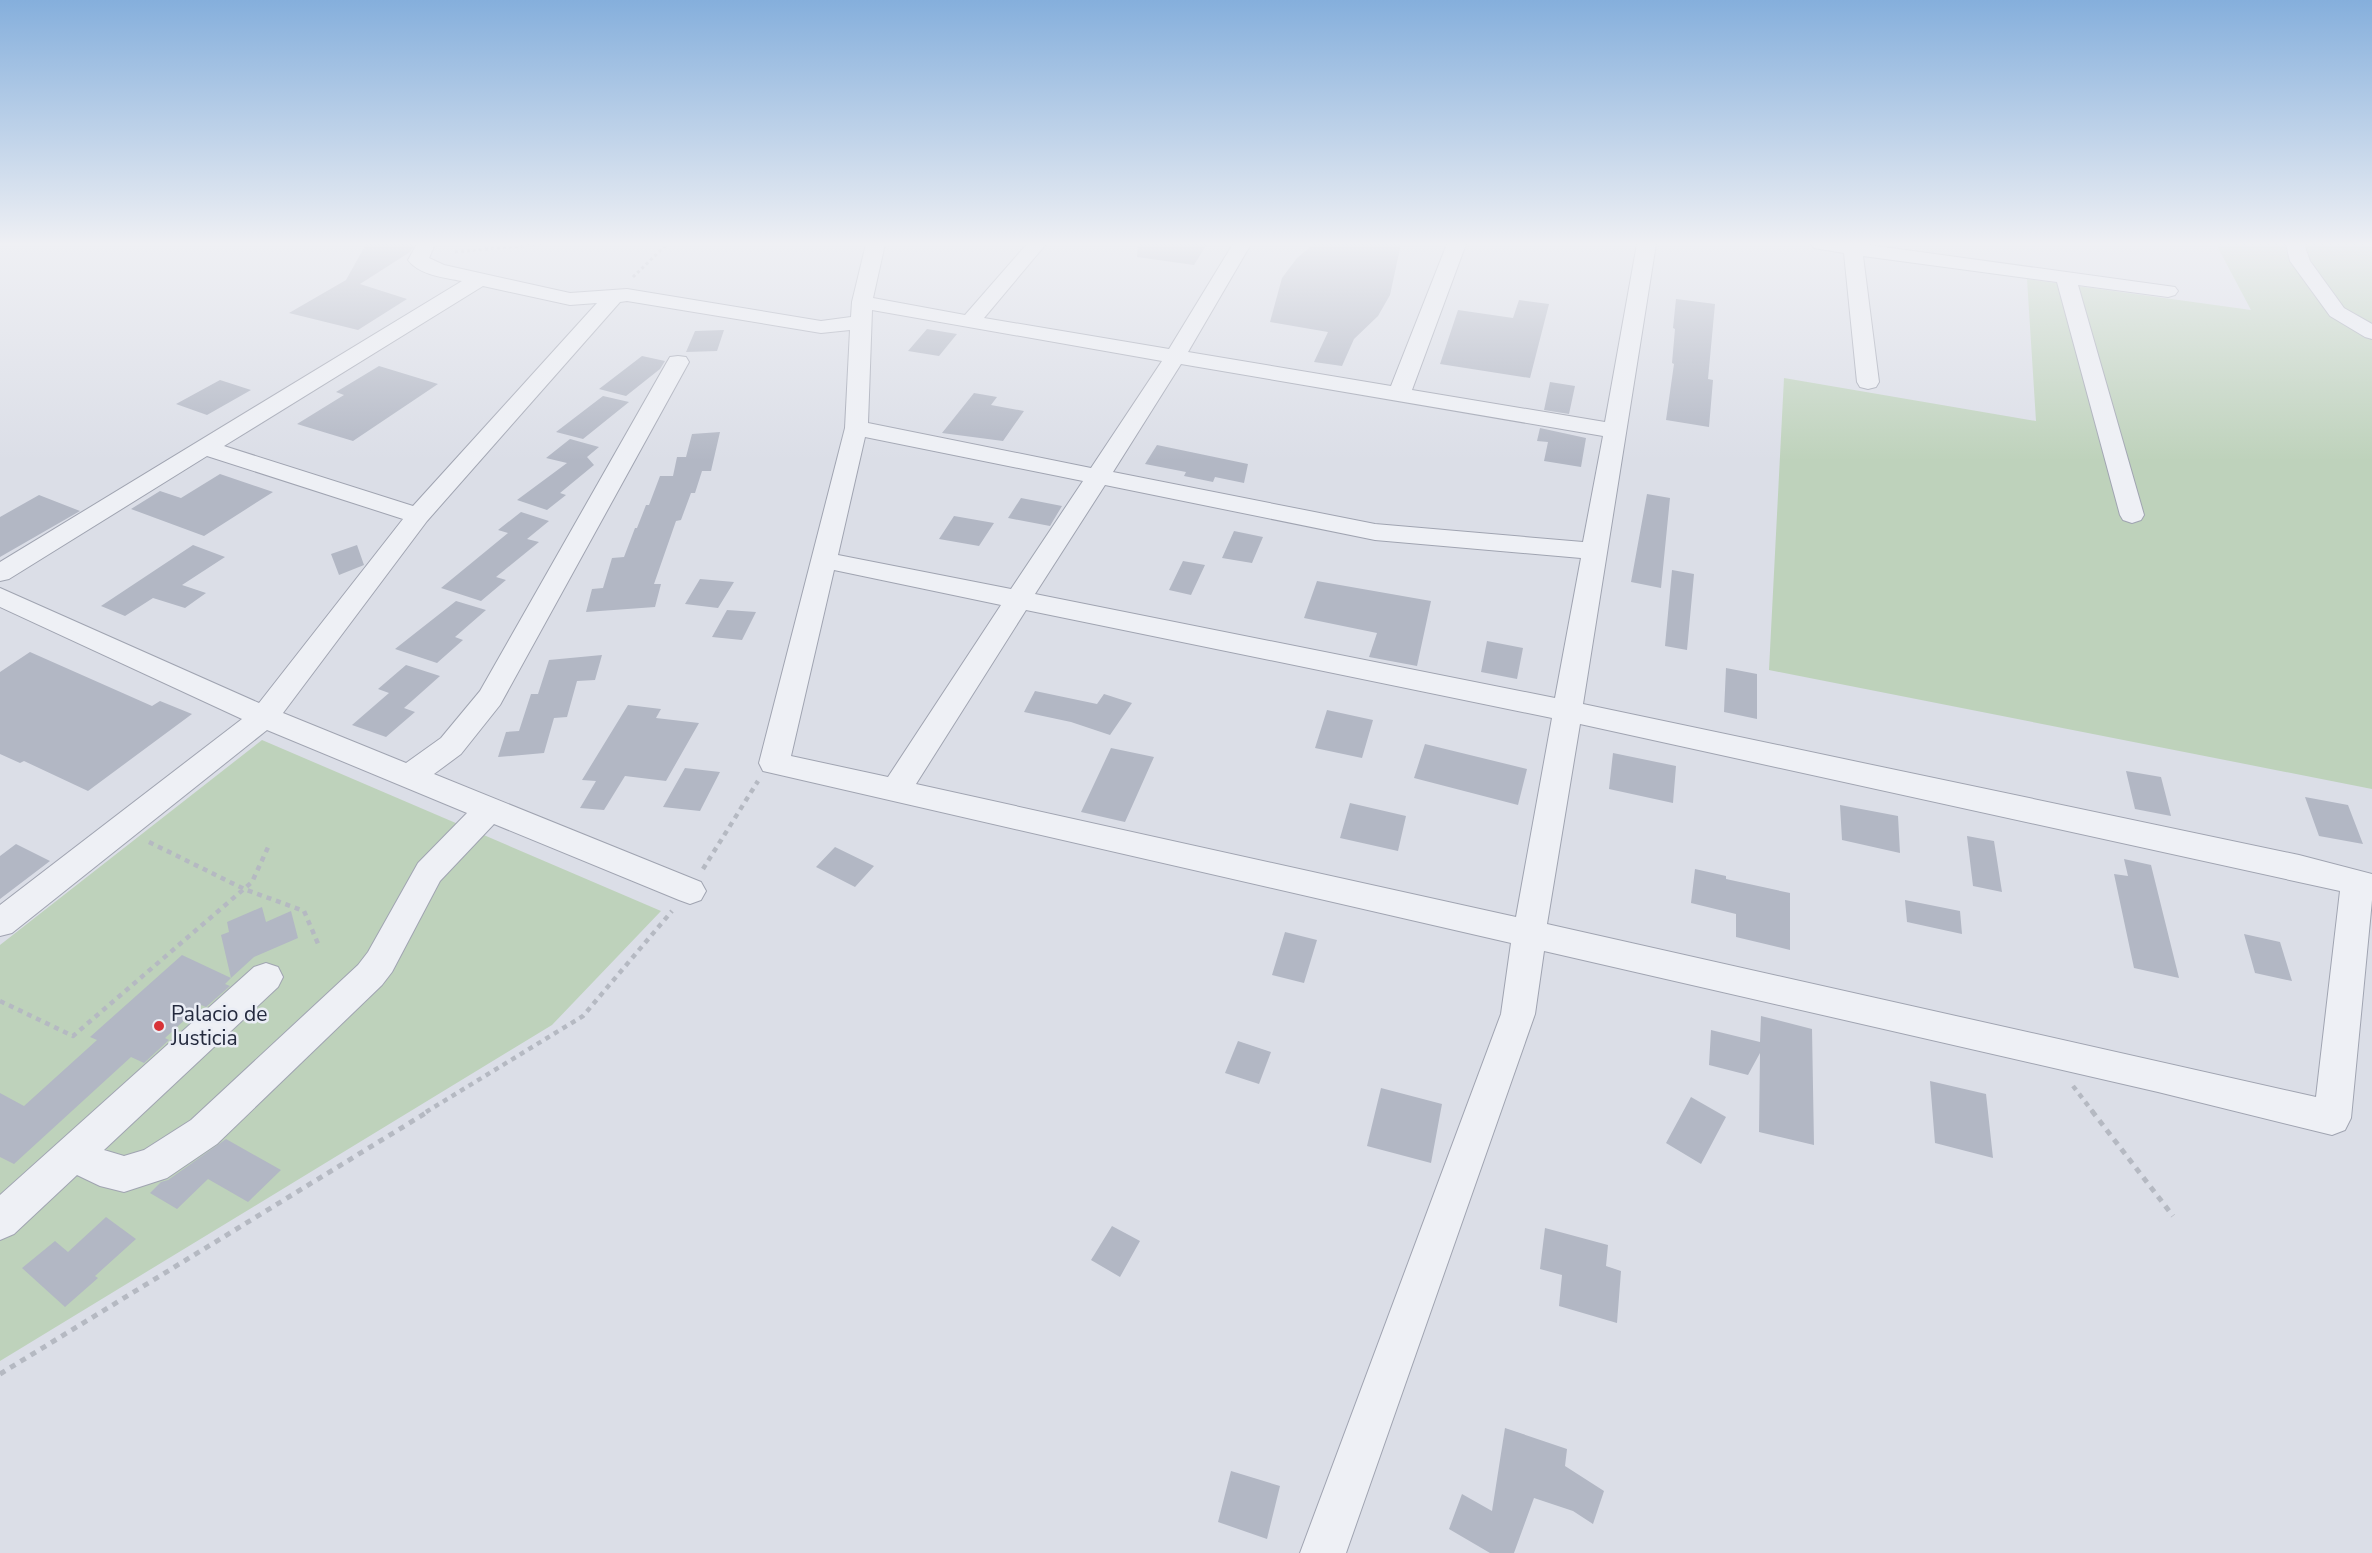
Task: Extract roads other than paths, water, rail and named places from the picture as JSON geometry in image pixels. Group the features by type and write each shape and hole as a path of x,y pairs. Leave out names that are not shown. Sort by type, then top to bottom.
{"street":[{"path":"0,573 419,316"},
{"path":"2,919 264,717 418,516 596,316"},
{"path":"757,316 821,327 850,316"},
{"path":"824,560 1567,711 2276,863 2364,885 2332,1118 774,763 856,429 862,316"},
{"path":"910,316 970,322 1615,431"},
{"path":"970,322 975,316"},
{"path":"895,790 1176,357 1200,316"},
{"path":"1399,394 1429,316"},
{"path":"1323,1553 1518,1014 1529,935 1635,316"},
{"path":"1861,316 1868,382"},
{"path":"2077,316 2132,515"},
{"path":"2344,316 2372,333"},
{"path":"410,776 451,746 490,698 678,362"},
{"path":"856,429 1375,532 1594,551"},
{"path":"206,448 418,516"},
{"path":"0,597 264,717 690,891"},
{"path":"74,1154 99,1168 124,1174 154,1165 204,1132 370,975 380,962 429,872 490,809"},
{"path":"0,1221 266,977"}],"place":[{"name":"Palacio de Justicia","path":"159,1026"}]}
